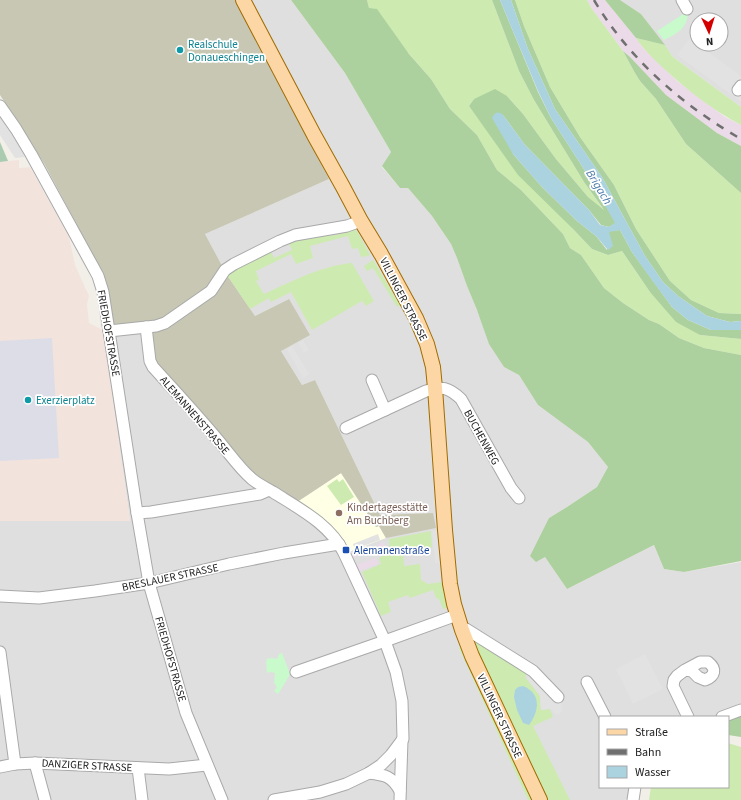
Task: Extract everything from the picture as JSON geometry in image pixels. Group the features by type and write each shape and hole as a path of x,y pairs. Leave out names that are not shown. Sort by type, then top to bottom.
{"main road":[{"name":"VILLINGER STRASSE","path":"243,0 314,135 416,318 427,344 433,367 450,584 457,615 472,656 540,800"}],"street":[{"name":"FRIEDHOFSTRASSE","path":"0,106 31,154 98,276 103,292 149,583 186,713 222,800"},
{"path":"109,331 156,326 165,323 211,291 225,270 234,264 280,241 295,236 347,226 361,220"},
{"name":"ALEMANNENSTRASSE","path":"146,327 150,361 153,367 252,479 322,525 331,534 344,552 385,641 396,672 402,701 400,795"},
{"path":"372,380 385,410"},
{"path":"346,428 435,388"},
{"name":"BUCHENWEG","path":"435,388 447,389 454,392 461,399 511,488 519,498"},
{"path":"137,513 260,494 269,490"},
{"name":"BRESLAUER STRASSE","path":"0,596 39,598 149,583 229,564 339,544"},
{"path":"296,672 457,615"},
{"path":"462,630 466,629 533,671 558,697"},
{"path":"0,652 15,764"},
{"path":"685,670 674,680 673,686 688,716"},
{"path":"587,682 605,716"},
{"path":"725,716 741,710"},
{"path":"274,800 320,792 346,784 369,773 391,755 402,739"},
{"name":"DANZIGER STRASSE","path":"0,766 35,763 169,769 207,765"},
{"name":"DANZIGER STRASSE","path":"35,763 45,800"},
{"name":"DANZIGER STRASSE","path":"138,768 142,800"},
{"name":"ALEMANNENSTRASSE","path":"369,773 382,774 392,779 396,784 400,795"},
{"path":"633,800 635,788"}],"shaded area":[{"path":"0,0 235,0 329,179 205,234 227,275 255,316 289,299 310,335 281,351 302,385 315,380 380,515 433,513 436,528 386,538 379,526 376,527 341,473 297,502 255,474 154,361 151,326 113,329 109,292 101,270 45,165 0,95"},
{"path":"250,0 291,0 345,73 391,152 382,167 400,188 408,188 432,216 451,244 477,310 504,367 519,375 538,405 588,442 608,467 597,487 549,518 545,557 567,589 654,545 664,569 684,572 741,562 741,714 729,717 599,716 599,788 635,788 631,796 625,800 0,800 0,521 130,521 103,330 151,326 341,473 376,527 433,513 380,515 315,380 302,385 281,351 289,299 255,316 227,275 205,234 329,179 314,151 323,146"},
{"path":"587,0 605,0 643,48 677,81 725,117 741,125 741,146 717,133 666,95 623,51"},
{"path":"620,0 741,0 741,107 672,56 641,14"},
{"path":"689,39 689,52 709,52 741,76 741,102 677,55"},
{"path":"0,114 28,155 15,158 0,135"},
{"path":"0,142 8,161 0,162"},
{"path":"19,160 19,168 30,167 69,237 75,265 89,296 87,304 89,323 103,330 130,521 0,521 0,162"},
{"name":"Exerzierplatz","path":"52,338 59,458 0,461 0,341"},
{"path":"303,340 309,350 304,353 298,343"},
{"path":"292,346 309,374 303,378 287,349"},
{"name":"Kindertagesstätte Am Buchberg","path":"341,473 376,527 379,526 386,538 346,553 297,502"},
{"path":"438,530 441,563 435,563 432,531"},
{"path":"378,534 380,540 355,549 353,544"},
{"path":"383,542 387,552 380,554 377,545"},
{"path":"376,545 377,549 366,553 364,547 367,546 368,548"},
{"path":"364,547 366,553 353,558 351,552"},
{"path":"376,558 378,564 359,571 357,565"},
{"path":"645,654 663,689 633,704 616,669"},
{"path":"533,671 558,702 562,703 562,712 557,715 550,709 541,710 540,696 527,679"}],"green space":[{"path":"291,0 367,0 369,8 377,9 409,54 431,79 450,109 477,135 497,170 521,190 563,234 570,248 581,255 604,288 623,303 649,320 659,324 679,338 704,348 741,355 741,561 684,572 664,569 654,545 567,589 545,557 536,562 530,556 549,518 597,487 608,467 588,442 538,405 519,375 504,367 489,344 451,244 432,216 408,188 400,188 382,166 391,152 345,73"},
{"path":"367,0 492,0 519,71 534,100 584,182 605,212 588,197 556,159 523,114 507,96 474,99 469,106 483,125 592,249 608,255 622,251 650,292 700,335 741,339 741,355 704,348 679,338 659,324 649,320 623,303 604,288 581,255 570,248 563,234 521,190 497,170 477,135 450,109 431,79 369,8"},
{"path":"492,0 500,0 538,92 551,118 591,180 616,223 609,227 601,225 589,210 525,145 503,115 513,154 542,187 577,221 596,236 607,250 609,231 620,230 632,252 672,307 688,320 711,330 741,330 741,339 700,335 676,322 650,292 622,251 608,255 592,249 518,175 469,106 474,99 495,89 507,96 523,114 556,159 588,197 604,210 584,182 534,100 519,71"},
{"path":"511,0 515,0 524,26 550,87 580,137 614,185 636,229 670,281 691,300 719,313 741,314 741,321 730,322 707,316 678,296 663,282 645,256 602,177 555,109 528,49"},
{"path":"515,0 587,0 623,51 640,81 656,99 686,144 741,193 741,314 719,313 691,300 670,281 636,229 614,185 580,137 550,87 524,26"},
{"path":"605,0 620,0 641,14 665,45 636,38"},
{"path":"688,11 688,17 684,26 674,35 664,40 657,31"},
{"path":"636,38 665,45 672,56 741,107 741,125 709,106 699,98 661,66"},
{"path":"623,51 666,95 717,133 741,146 741,193 686,144 656,99 640,81"},
{"path":"352,229 357,231 370,255 361,257 358,248 352,249 348,236 310,246 313,258 296,264 291,254 256,271 259,280 256,281 264,294 296,279 330,267 352,263 374,301 366,306 362,301 312,330 291,292 271,302 269,298 250,309 227,275 270,250 274,258 292,250 288,241 326,232 329,236 340,234 343,230"},
{"path":"373,260 400,305 397,307 373,268 367,271 364,266"},
{"path":"337,479 339,482 343,479 354,497 341,505 327,486"},
{"path":"431,531 432,547 403,550 404,566 420,564 421,580 428,584 442,582 450,607 443,609 433,590 410,598 408,595 388,602 391,612 381,616 362,572 381,564 379,558 390,552 389,539"},
{"path":"473,636 528,672 525,677 540,696 541,710 550,709 553,717 533,726 570,800 528,800 459,648"},
{"path":"282,653 290,674 278,694 274,691 277,687 274,683 275,673 267,673 266,662 267,659 277,659 279,654"},
{"path":"741,714 741,737 729,735 729,719"},
{"path":"729,743 741,747 741,800 649,800 651,788 729,788"}],"water":[{"name":"Brigach","path":"500,0 511,0 528,49 555,109 602,177 645,256 663,282 678,296 707,316 730,322 741,321 741,330 711,330 688,320 672,307 632,252 620,230 609,232 613,246 608,250 596,236 577,221 542,187 513,154 492,118 494,114 500,113 503,115 525,145 589,210 600,225 609,227 615,223 591,180 551,118 538,91"},
{"path":"523,686 529,689 536,698 537,703 537,709 529,725 523,723 517,710 514,697 515,690 518,687"}],"railway":[{"path":"594,0 623,42 658,79 698,111 741,139"}],"place":[{"name":"Realschule Donaueschingen","path":"180,50"},
{"name":"Exerzierplatz","path":"28,400"},
{"name":"Kindertagesstätte Am Buchberg","path":"339,513"},
{"name":"Alemanenstraße","path":"346,550"}]}
